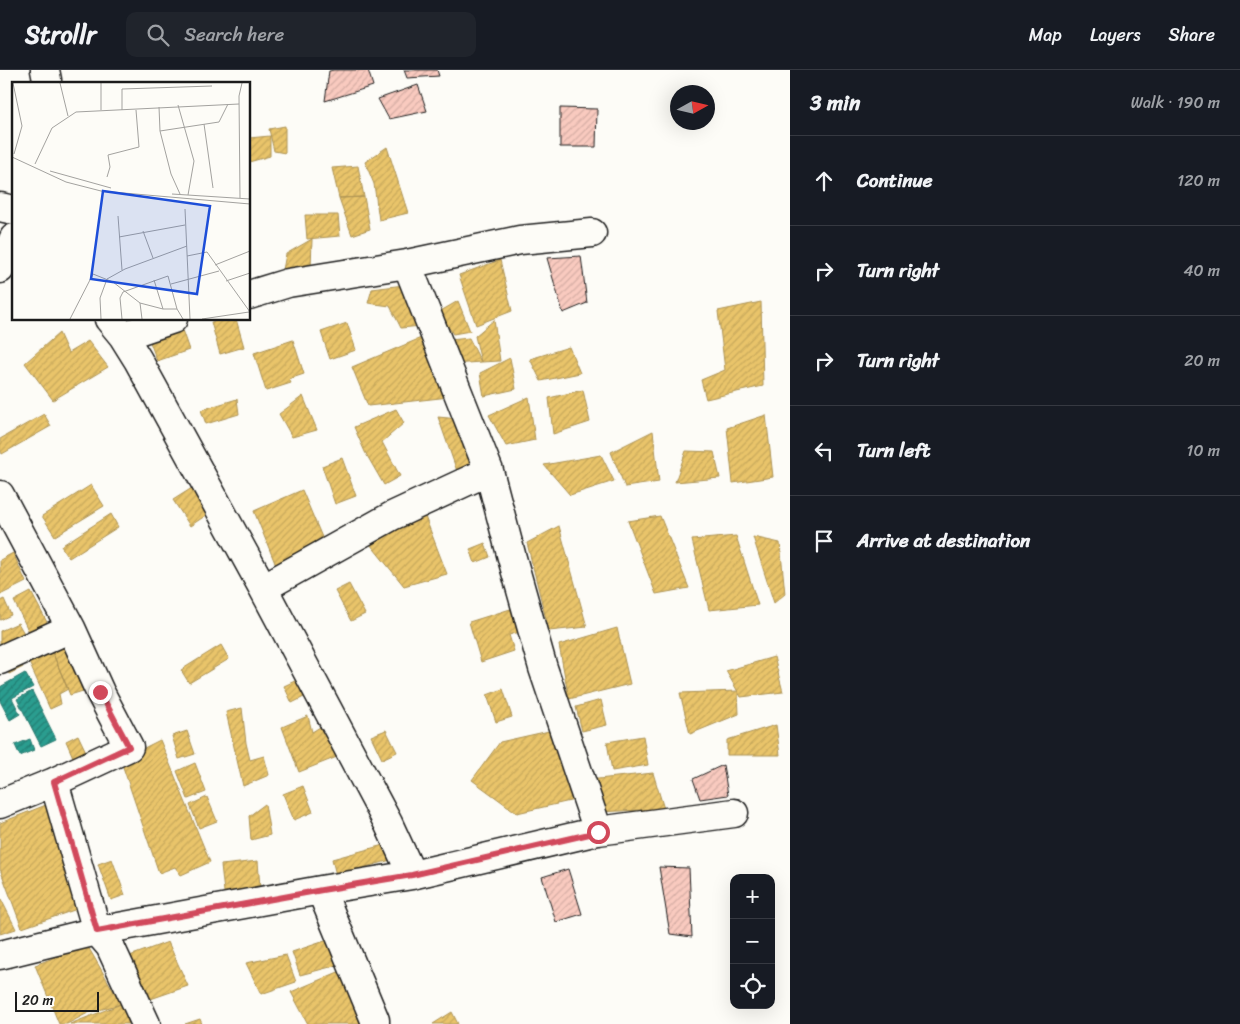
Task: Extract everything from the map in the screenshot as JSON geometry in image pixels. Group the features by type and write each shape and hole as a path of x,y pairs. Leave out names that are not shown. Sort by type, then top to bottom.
{"street":[{"path":"250,295 288,283 407,264 520,240 592,233"},
{"path":"0,269 12,242"},
{"path":"407,264 489,472 543,668 598,832"},
{"path":"168,320 116,328 138,360 263,588 388,822 412,875"},
{"path":"263,588 392,516 489,472"},
{"path":"0,495 71,628 100,692 129,747 54,782 0,804"},
{"path":"0,660 71,628"},
{"path":"54,782 97,931 110,946 146,1024"},
{"path":"0,955 97,931 412,875 598,832 734,813"},
{"path":"322,890 375,1024"}],"building: Homes":[{"path":"285,126 285,153 274,151 269,129"},
{"path":"270,136 270,156 250,162 250,138"},
{"path":"387,147 408,213 379,220 374,184 365,162"},
{"path":"358,166 364,197 339,198 332,168"},
{"path":"364,197 370,229 352,235 339,198"},
{"path":"305,215 338,215 340,236 307,239"},
{"path":"312,239 311,269 283,270 286,254"},
{"path":"500,260 512,311 476,325 459,275"},
{"path":"404,285 421,326 401,328 390,306 368,303 372,289"},
{"path":"458,301 470,331 453,334 439,312"},
{"path":"761,302 763,386 706,399 701,380 725,370 718,311"},
{"path":"236,320 244,347 220,354 211,322"},
{"path":"494,320 500,361 481,362 475,336"},
{"path":"347,323 356,350 330,359 321,332"},
{"path":"182,330 189,350 157,361 150,342"},
{"path":"59,333 68,353 88,341 108,367 53,400 25,363"},
{"path":"421,338 449,397 368,406 352,367"},
{"path":"469,338 481,362 453,364 450,340"},
{"path":"293,340 304,374 289,379 291,383 266,391 254,353"},
{"path":"569,347 580,373 541,381 530,359"},
{"path":"510,358 516,389 484,396 480,373"},
{"path":"583,390 590,422 553,434 549,398"},
{"path":"303,396 317,430 292,437 279,414"},
{"path":"529,397 535,440 506,446 489,415"},
{"path":"237,399 239,414 206,424 201,410"},
{"path":"396,409 404,423 382,442 400,476 384,485 365,452 354,427"},
{"path":"44,414 51,426 2,454 0,439"},
{"path":"766,415 773,477 733,483 727,428"},
{"path":"438,417 459,419 477,471 458,474"},
{"path":"653,431 659,482 625,487 611,452"},
{"path":"686,451 714,452 720,478 675,482"},
{"path":"601,455 614,481 570,495 544,465"},
{"path":"342,458 356,496 335,504 322,466"},
{"path":"91,485 104,506 55,536 42,516"},
{"path":"192,488 208,514 190,526 173,500"},
{"path":"302,490 324,542 277,568 254,511"},
{"path":"111,514 118,527 69,558 61,546"},
{"path":"424,514 447,574 404,586 370,544"},
{"path":"660,516 689,588 656,594 628,521"},
{"path":"559,526 587,627 549,631 527,543"},
{"path":"736,536 758,605 709,610 692,540"},
{"path":"753,537 780,543 785,594 774,603"},
{"path":"485,543 490,557 475,563 470,549"},
{"path":"13,553 26,582 0,595 0,560"},
{"path":"349,584 365,614 351,621 335,591"},
{"path":"31,592 49,626 30,634 14,601"},
{"path":"4,599 11,615 0,620 0,601"},
{"path":"520,606 527,630 509,635 514,651 481,662 469,622"},
{"path":"18,623 25,635 0,647 0,631"},
{"path":"617,628 630,684 569,699 559,645"},
{"path":"221,645 229,659 189,683 181,670"},
{"path":"64,646 83,691 70,695 51,649"},
{"path":"51,649 68,689 59,694 61,704 50,709 27,658"},
{"path":"18,657 23,667 9,674 4,664"},
{"path":"774,657 783,692 741,697 726,671"},
{"path":"297,680 306,696 292,703 284,686"},
{"path":"503,689 512,717 496,722 487,695"},
{"path":"738,691 739,714 690,734 680,693"},
{"path":"601,700 607,725 582,731 576,707"},
{"path":"242,708 250,760 264,756 269,775 243,786 226,712"},
{"path":"308,716 312,732 325,724 342,755 299,772 282,727"},
{"path":"776,725 780,755 727,755 727,740"},
{"path":"558,729 579,799 517,813 472,780 500,742"},
{"path":"386,730 397,752 382,759 371,736"},
{"path":"187,731 195,754 179,759 172,736"},
{"path":"78,735 89,758 76,764 66,741"},
{"path":"643,736 648,765 612,771 607,742"},
{"path":"160,740 210,862 181,875 175,867 159,873 122,764 146,747"},
{"path":"195,763 206,792 188,799 177,771"},
{"path":"653,773 664,809 598,812 589,780"},
{"path":"303,786 313,812 294,820 283,794"},
{"path":"207,797 217,821 199,828 190,805"},
{"path":"265,804 270,835 251,840 249,816"},
{"path":"46,805 80,908 22,928 0,869 0,823"},
{"path":"387,844 391,860 336,875 332,859"},
{"path":"112,859 125,895 111,900 98,864"},
{"path":"258,861 260,888 224,892 221,865"},
{"path":"0,897 16,929 0,934"},
{"path":"328,940 338,965 300,975 292,952"},
{"path":"168,942 188,986 142,1002 127,957"},
{"path":"87,945 121,1004 88,1013 67,1024 59,1024 35,965"},
{"path":"286,955 296,982 261,994 246,963"},
{"path":"343,970 360,1024 308,1024 291,992"},
{"path":"121,1004 129,1024 70,1024"},
{"path":"452,1012 458,1024 433,1024"},
{"path":"200,1019 202,1024 185,1024"}],"building: Schools":[{"path":"25,673 33,687 12,698 20,714 10,720 0,701 0,687"},
{"path":"32,691 56,739 41,746 17,699"},
{"path":"30,739 34,750 20,756 15,745"}],"building: Other":[{"path":"368,70 373,86 325,101 329,71"},
{"path":"404,70 437,70 439,76 407,78"},
{"path":"418,85 427,111 389,119 378,99"},
{"path":"560,108 597,109 596,147 560,147"},
{"path":"581,256 587,303 563,313 547,258"},
{"path":"723,765 728,795 700,799 693,779"},
{"path":"659,867 689,868 692,937 670,934"},
{"path":"568,869 582,914 556,922 542,877"}],"route":[{"path":"100,692 129,747 54,782 97,931 412,875 598,832"}]}
